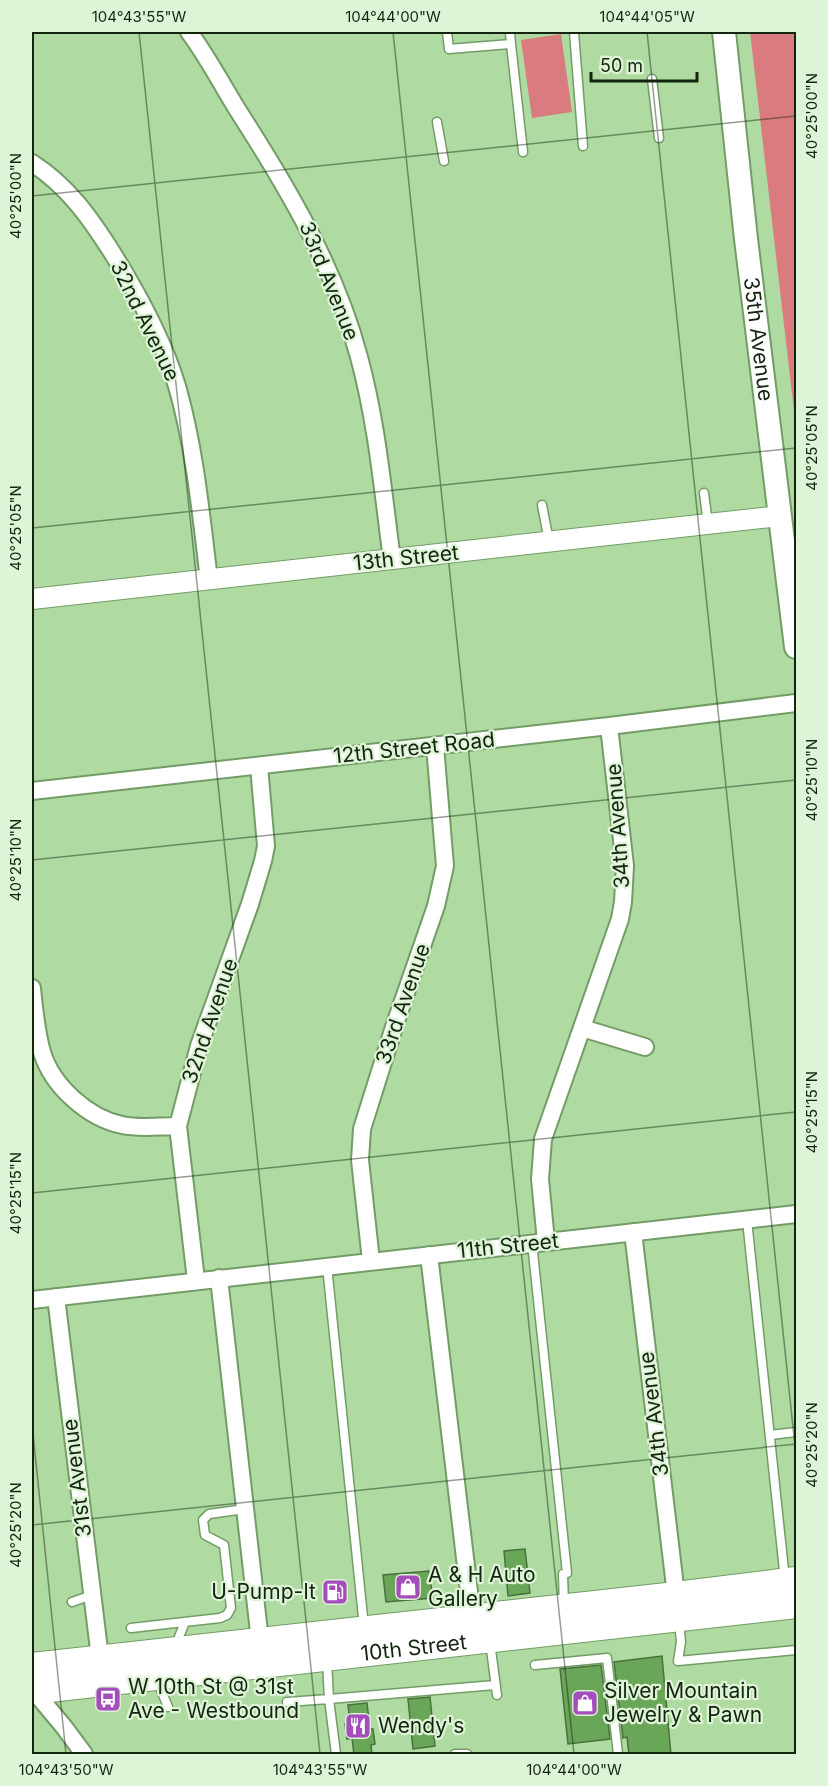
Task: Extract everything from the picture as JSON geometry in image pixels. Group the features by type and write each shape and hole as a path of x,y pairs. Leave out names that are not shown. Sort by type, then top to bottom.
{"main road":[{"name":"35th Avenue","path":"724,32 796,647"},
{"name":"10th Street","path":"32,1687 156,1676 261,1652 367,1641 490,1640 678,1607 791,1581"},
{"name":"10th Street","path":"32,1666 173,1650 261,1652 327,1657 367,1641 471,1617 594,1604 753,1610 796,1605"},
{"path":"490,1640 498,1627 574,1616 594,1604"},
{"path":"753,1610 796,1614"},
{"path":"32,1687 63,1673 73,1661"}],"street":[{"name":"33rd Avenue","path":"189,32 274,166 305,220 337,291 359,357 376,435 392,560"},
{"name":"32nd Avenue","path":"32,163 65,188 93,222 123,269 157,336 176,384 188,428 196,471 209,580"},
{"name":"13th Street","path":"32,599 780,516"},
{"name":"12th Street Road","path":"32,790 435,746 796,703"},
{"name":"34th Avenue","path":"539,1243 543,1139 624,902 625,866 609,726"},
{"name":"33rd Avenue","path":"371,1261 360,1160 362,1129 436,906 445,866 435,746"},
{"name":"32nd Avenue","path":"196,1280 177,1126 199,1046 250,904 265,853 259,766"},
{"path":"32,988 34,1016 43,1055 62,1088 73,1100 93,1114 123,1125 177,1126"},
{"path":"582,1028 645,1047"},
{"name":"11th Street","path":"196,1280 796,1214"},
{"name":"34th Avenue","path":"633,1232 678,1607"},
{"path":"429,1255 471,1617"},
{"path":"219,1278 261,1652"},
{"path":"32,1300 196,1280"},
{"name":"31st Avenue","path":"56,1297 99,1658"},
{"path":"32,1687 84,1755"}],"lane":[{"path":"447,32 449,49 511,44"},
{"path":"510,32 523,152"},
{"path":"574,32 583,146"},
{"path":"652,79 659,138"},
{"path":"437,122 444,161"},
{"path":"704,493 708,524"},
{"path":"542,505 549,542"},
{"path":"747,1220 770,1435 791,1581"},
{"path":"539,1243 565,1573 564,1607"},
{"path":"327,1266 367,1641"},
{"path":"770,1435 796,1432"},
{"path":"131,1628 220,1618 227,1615 231,1608 224,1545 205,1535 203,1520 209,1514 245,1509"},
{"path":"72,1602 92,1595"},
{"path":"678,1607 681,1642 678,1661 796,1650"},
{"path":"173,1650 185,1622"},
{"path":"490,1640 497,1695"},
{"path":"327,1657 336,1755"},
{"path":"535,1665 607,1658 618,1755"},
{"path":"156,1676 168,1707"},
{"path":"287,1702 495,1685"},
{"path":"455,1754 467,1755"}],"shaded area":[{"path":"750,32 796,32 796,428"},
{"path":"561,34 572,112 532,118 521,40"}],"building":[{"path":"525,1549 530,1593 508,1596 504,1551"},
{"name":"A & H Auto Gallery","path":"429,1571 433,1598 386,1602 383,1575"},
{"path":"662,1656 671,1755 629,1755 627,1737 623,1738 614,1662"},
{"name":"Silver Mountain Jewelry & Pawn","path":"601,1665 610,1739 568,1744 560,1669"},
{"path":"430,1697 435,1746 413,1749 408,1699"},
{"name":"Wendy's","path":"367,1703 370,1729 373,1729 375,1744 371,1745 372,1755 354,1755 352,1738 347,1739 345,1724 350,1723 348,1705"}],"place":[{"name":"A & H Auto Gallery","path":"408,1587"},
{"name":"U-Pump-It","path":"335,1592"},
{"name":"W 10th St @ 31st Ave - Westbound","path":"108,1699"},
{"name":"Silver Mountain Jewelry & Pawn","path":"585,1703"},
{"name":"Wendy's","path":"358,1726"}]}
